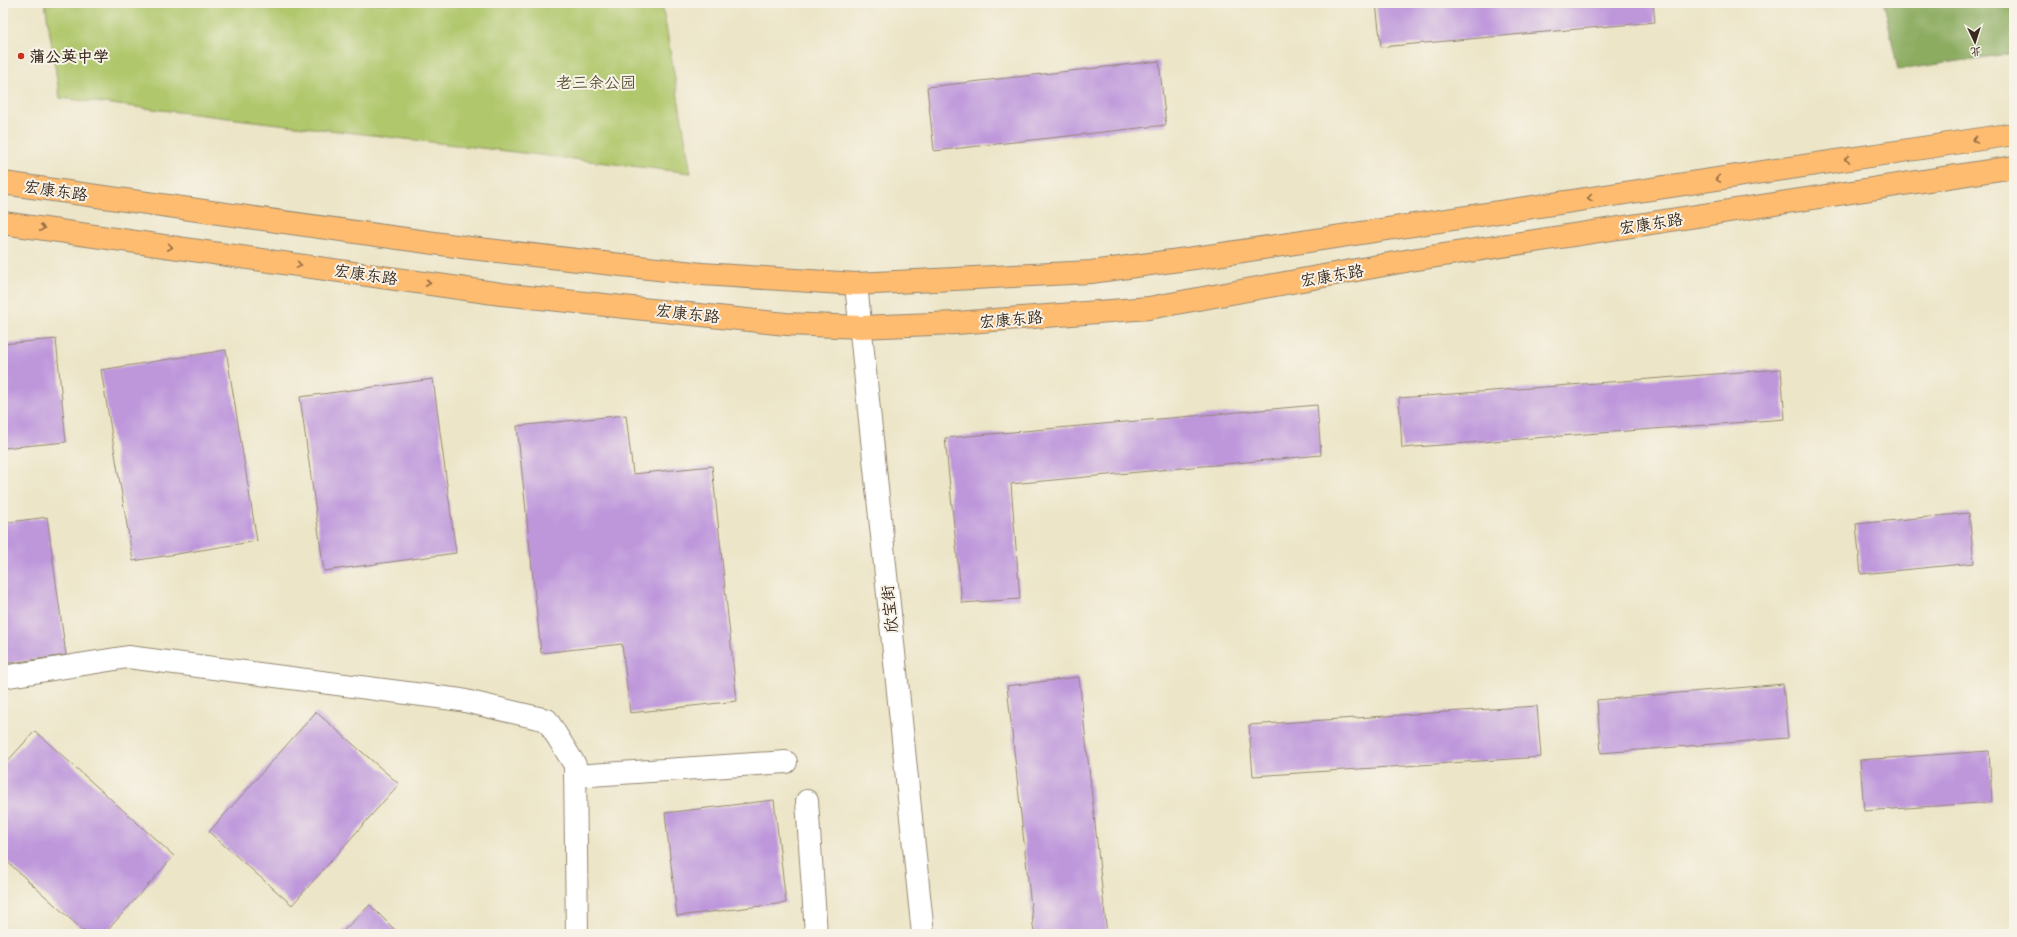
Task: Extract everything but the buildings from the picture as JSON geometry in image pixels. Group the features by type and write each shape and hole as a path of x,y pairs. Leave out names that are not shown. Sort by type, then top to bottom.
{"main road":[{"name":"宏康东路","path":"3,183 470,248 702,274 856,284 1091,272 1216,255 2014,134"},
{"name":"宏康东路","path":"3,223 501,294 786,324 861,327 956,323 1150,308 1411,260 2014,167"}],"street":[{"name":"欣宝街","path":"856,284 922,934"},
{"path":"3,677 128,657 461,700 547,720 575,765 577,934"},
{"path":"575,776 786,762"},
{"path":"807,800 816,934"}],"green space":[{"name":"老三余公园","path":"45,3 662,3 691,173 60,98"},
{"path":"1884,3 2014,3 2014,53 1898,70"}],"place":[{"name":"蒲公英中学","path":"21,56"}]}
